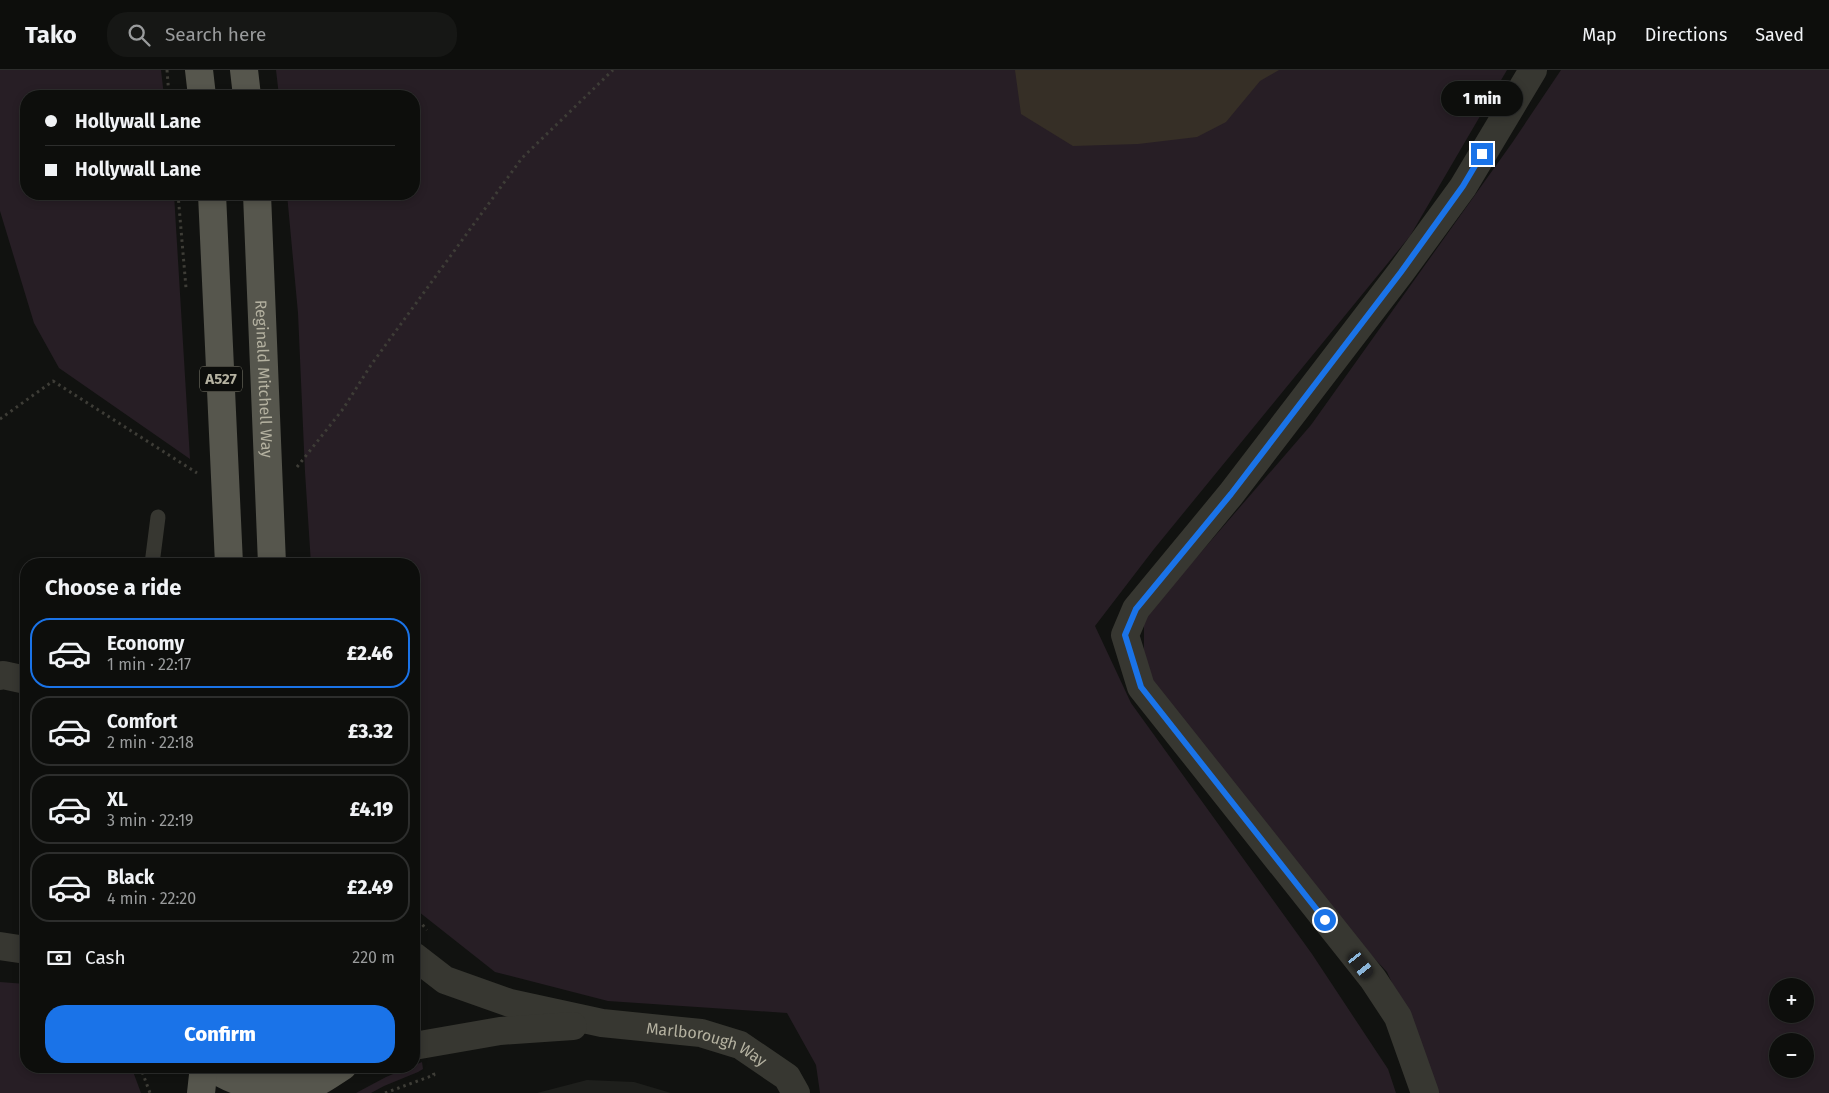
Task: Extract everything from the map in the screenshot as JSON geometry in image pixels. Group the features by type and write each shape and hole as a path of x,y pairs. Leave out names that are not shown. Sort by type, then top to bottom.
{"main road":[{"path":"199,70 201,90"},
{"path":"244,70 246,90"},
{"name":"A527","path":"212,200 229,558"},
{"name":"Reginald Mitchell Way","path":"257,200 272,558"},
{"path":"201,1093 203,1073"},
{"path":"221,1073 232,1080 257,1088 278,1090 314,1088 334,1073"}],"street":[{"path":"1425,1093 1398,1017 1393,1009 1373,979 1141,687 1125,635 1136,609 1231,494 1407,264 1463,186 1533,70"},
{"path":"0,676 20,679"},
{"path":"0,946 20,949"},
{"name":"Marlborough Way","path":"420,961 445,980 510,1004 602,1023 701,1033 740,1045 786,1077 796,1093"},
{"name":"Marlborough Way","path":"423,1055 500,1031 602,1023"}],"lane":[{"path":"153,558 158,517"}],"path":[{"path":"167,70 169,90"},
{"path":"295,470 343,409 371,366 522,158 613,70"},
{"path":"0,419 53,381 196,473"},
{"path":"420,921 427,930"},
{"path":"385,1093 434,1075 423,1055"},
{"path":"143,1073 150,1093"}],"shaded area":[{"path":"0,70 161,70 163,90 20,90 20,200 174,200 190,459 59,368 34,323 0,211"},
{"path":"276,70 1507,70 1410,236 1154,549 1095,626 1131,703 1312,954 1388,1069 1396,1093 820,1093 816,1065 787,1013 608,1001 495,972 420,913 420,558 311,558 298,313 288,200 420,200 420,90 278,90"},
{"path":"1015,70 1279,70 1260,81 1226,122 1197,137 1138,144 1073,146 1021,114"},
{"path":"1561,70 1829,70 1829,1093 1436,1093 1424,1053 1387,972 1321,901 1160,696 1144,663 1144,618 1311,425 1512,143"},
{"path":"0,982 20,984 20,1073 134,1073 141,1093 0,1093"},
{"path":"422,1062 423,1069 420,1071 420,1063"},
{"path":"396,1073 416,1073 371,1093 356,1093"},
{"path":"587,1080 634,1082 671,1093 537,1093"}],"route":[{"path":"1325,920 1141,687 1125,635 1136,609 1231,494 1290,418 1401,272 1463,186 1482,154"}]}
